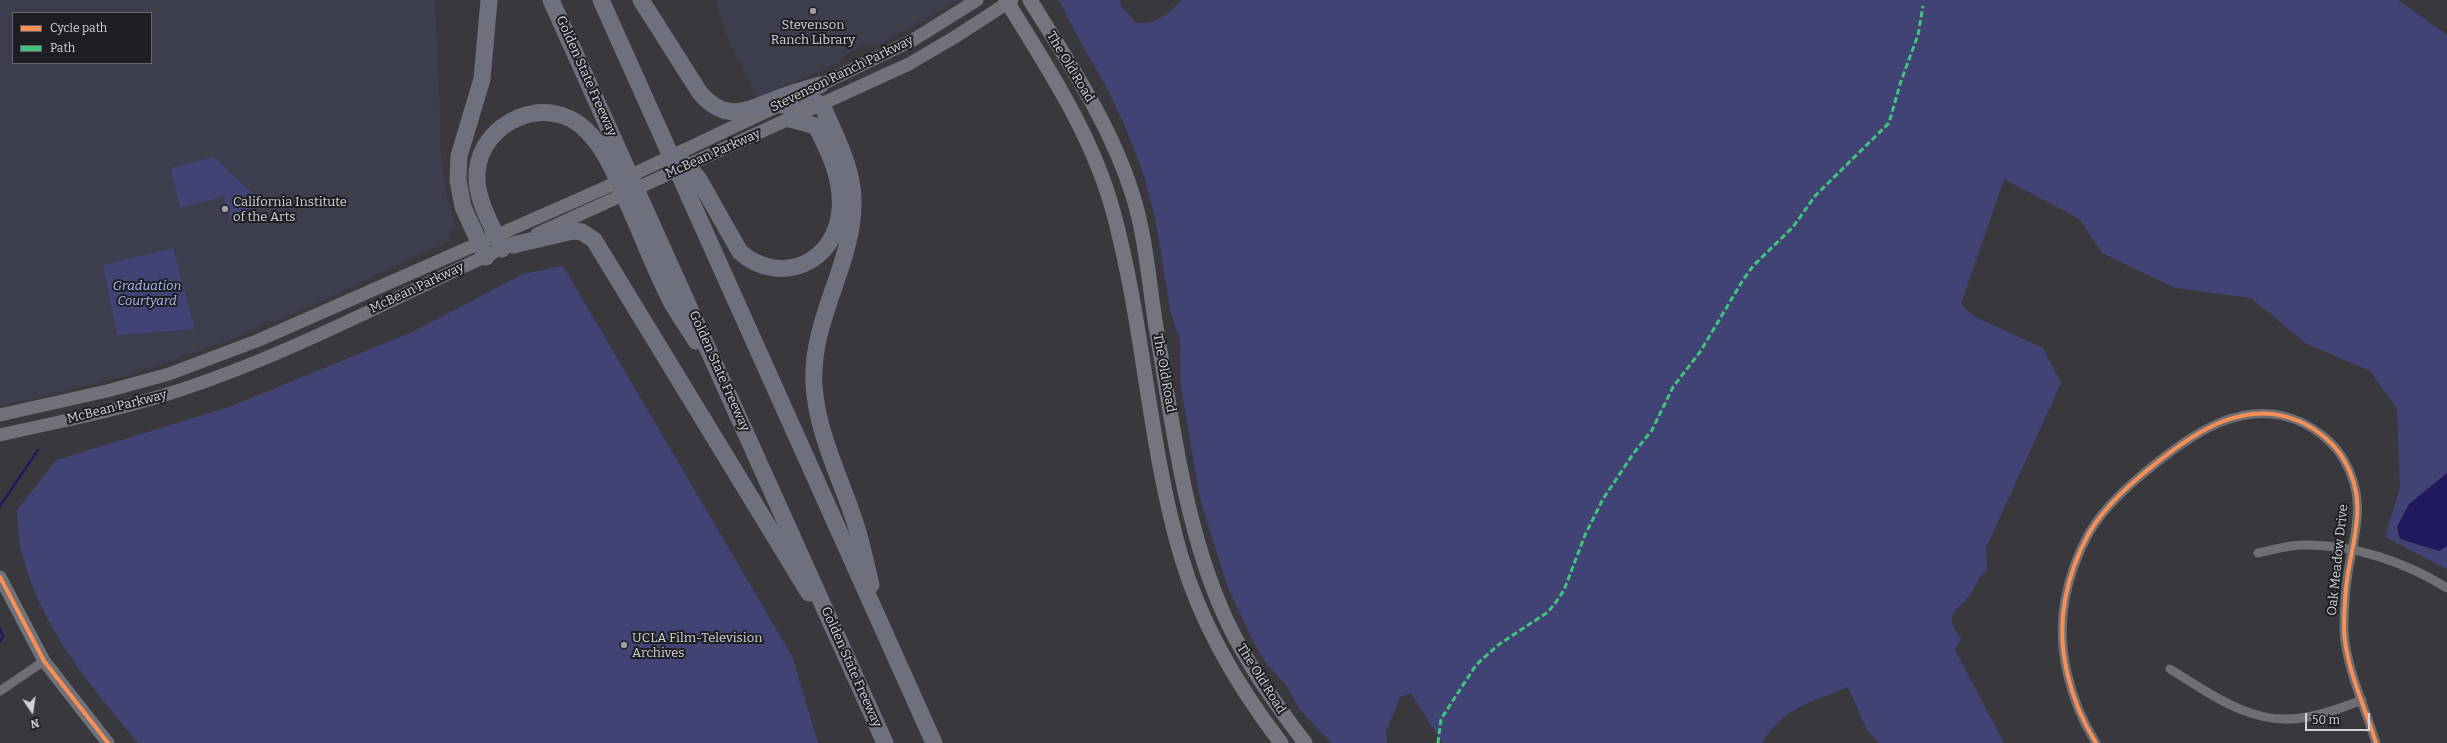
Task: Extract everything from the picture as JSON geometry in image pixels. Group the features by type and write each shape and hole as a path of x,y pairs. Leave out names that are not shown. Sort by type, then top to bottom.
{"highway":[{"path":"482,250 463,207 458,180 460,156 482,79 489,0"},
{"name":"Golden State Freeway","path":"551,0 727,388 885,743"},
{"path":"601,0 668,146 712,251 934,743"},
{"path":"641,0 700,93 713,106 728,111 745,112 820,85"},
{"path":"781,105 804,100 813,100 822,105 846,162 853,200 850,228 818,334 814,367 816,402 823,434 858,532 881,626"},
{"path":"727,388 673,305 612,169 597,143 586,129 573,119 558,114 541,112 524,115 509,121 496,131 486,146 480,159 477,184 480,197 504,243 573,231 582,232 594,240 690,395 766,526 841,645"},
{"path":"668,146 698,178 740,252 753,262 770,268 791,268 809,262 825,248 838,223 840,195 836,172 816,126 790,119"}],"main road":[{"name":"Stevenson Ranch Parkway","path":"704,142 913,40 977,0"},
{"name":"The Old Road","path":"1030,0 1105,125 1133,197 1146,256 1184,490 1213,588 1226,618 1256,673 1305,743"},
{"name":"Stevenson Ranch Parkway","path":"822,105 909,64 955,38 1008,1"},
{"name":"The Old Road","path":"1008,1 1068,102 1093,155 1113,210 1126,271 1164,487 1186,571 1209,627 1223,655 1258,712 1281,743"},
{"name":"McBean Parkway","path":"0,414 107,391 169,374 259,340 482,250 504,243 606,203 822,105"},
{"name":"McBean Parkway","path":"504,243 600,190 704,142"},
{"name":"McBean Parkway","path":"0,435 171,393 260,360 482,250"},
{"path":"217,376 242,361 253,350 259,340"},
{"path":"0,577 44,661 108,743"}],"street":[{"name":"Oak Meadow Drive","path":"2096,743 2084,722 2072,694 2063,650 2064,607 2069,582 2089,534 2102,515 2137,478 2183,441 2224,420 2256,413 2294,418 2312,427 2330,442 2343,458 2353,479 2357,493 2359,514 2344,604 2345,634 2348,655 2376,743"},
{"path":"2258,553 2302,544 2319,545 2352,551 2394,561 2447,588"},
{"path":"0,691 44,661"},
{"path":"2170,669 2241,711 2264,717 2286,720 2306,718 2362,700"}],"shaded area":[{"name":"California Institute of the Arts","path":"0,0 435,0 441,155 446,192 455,225 447,242 278,321 268,321 244,335 120,378 0,406"},
{"path":"716,0 959,0 877,46 864,44 846,54 839,63 757,98 726,35"},
{"path":"2447,473 2447,546 2439,551 2400,539 2397,527 2409,504"}],"green space":[{"path":"1059,0 1120,0 1121,6 1136,23 1143,23 1161,18 1181,0 2398,0 2447,35 2447,569 2385,537 2400,487 2397,409 2370,371 2305,343 2251,298 2175,288 2102,253 2079,219 2004,179 1961,304 1973,316 2043,348 2061,383 1986,548 1987,570 1980,577 1973,590 1954,612 1952,617 1952,623 1955,630 1961,638 1955,650 2004,743 1879,743 1867,730 1848,687 1810,702 1789,714 1779,721 1762,743 1442,743 1411,693 1400,697 1386,732 1387,743 1331,743 1300,710 1286,685 1267,665 1254,643 1228,588 1200,499 1181,387 1180,341 1170,310 1156,222 1144,176 1127,131 1108,90 1076,34"},
{"path":"214,157 263,204 230,220 224,196 180,208 171,168"},
{"name":"Graduation Courtyard","path":"173,248 195,329 117,335 103,265"},
{"path":"563,266 792,656 818,743 138,743 84,676 68,653 40,604 29,577 21,549 17,510 56,460 229,407 412,332 523,274"}],"waterway":[{"path":"0,506 38,450"},
{"path":"0,629 3,636 0,641"}],"marked path":[{"path":"1438,743 1441,719 1476,665 1498,645 1548,612 1564,590 1585,535 1603,499 1633,454 1652,430 1673,387 1700,352 1753,266 1793,227 1815,196 1889,123 1901,81 1918,35 1923,6"}],"cycle path":[{"path":"2096,743 2087,727 2072,692 2067,674 2062,637 2065,600 2074,566 2081,549 2095,523 2110,505 2136,479 2155,464 2188,440 2223,421 2261,413 2281,415 2301,422 2314,429 2336,448 2351,474 2355,488 2357,516 2346,587 2344,609 2345,645 2352,673 2376,743"},
{"path":"0,577 44,661 108,743"}],"place":[{"name":"Stevenson Ranch Library","path":"813,11"},
{"name":"California Institute of the Arts","path":"225,209"},
{"name":"UCLA Film-Television Archives","path":"624,645"}]}
